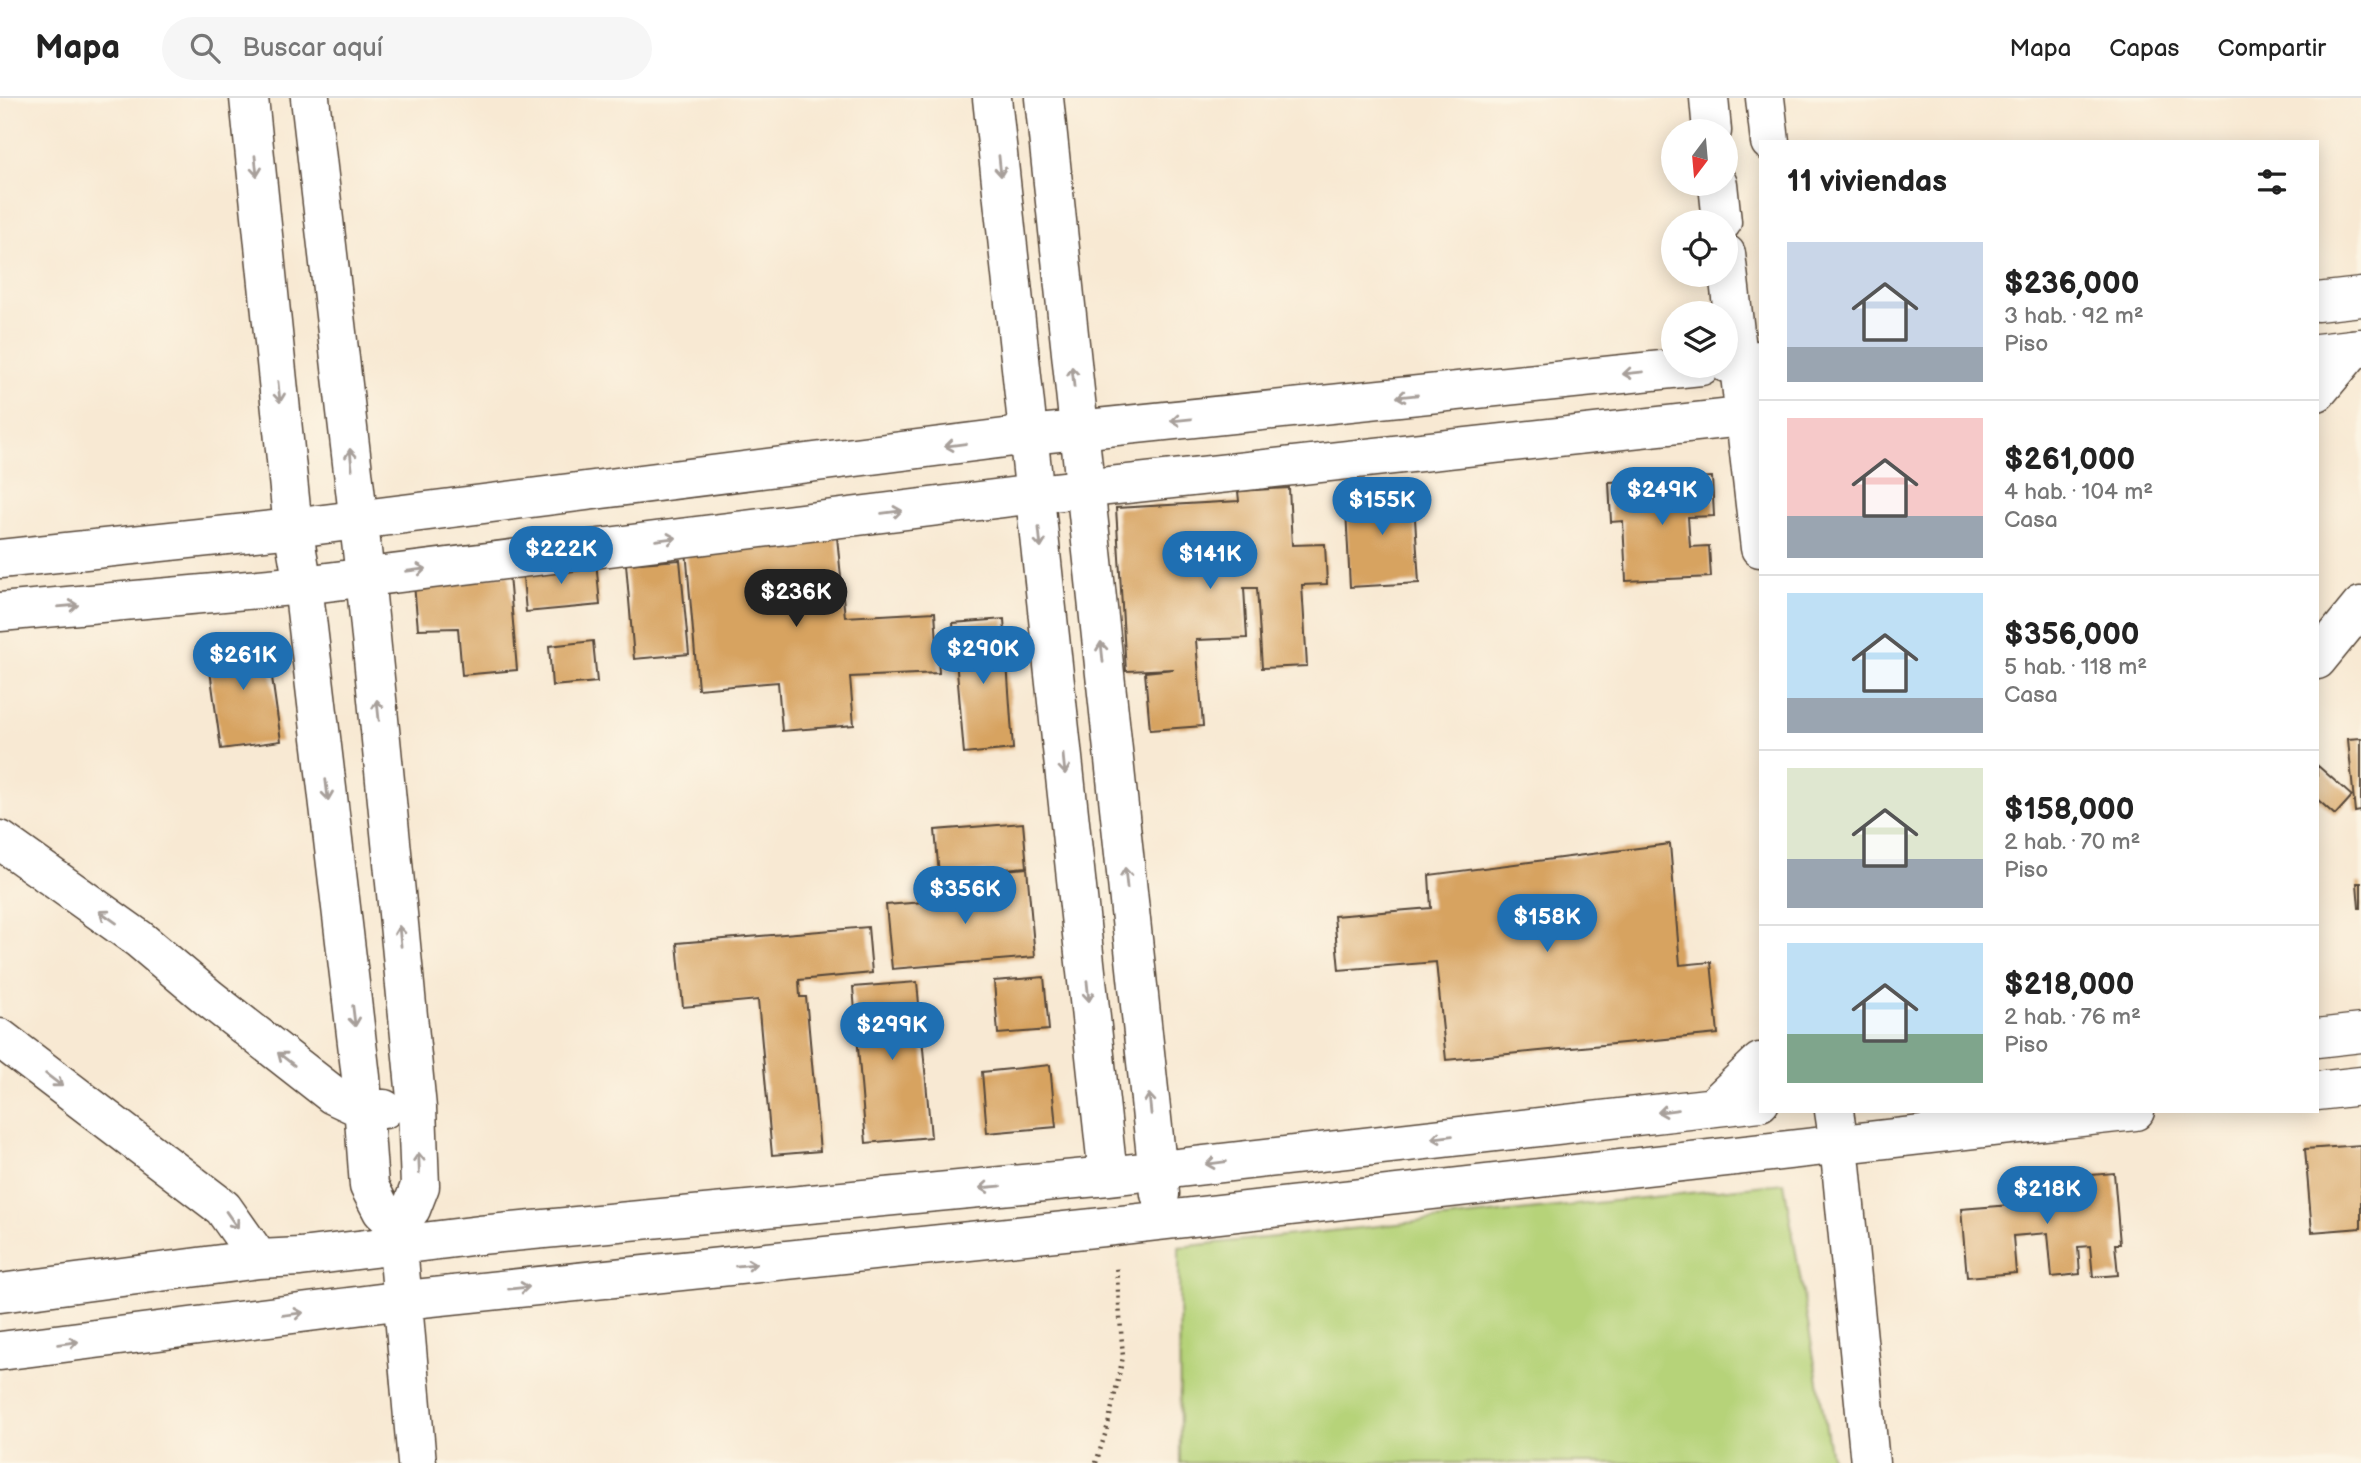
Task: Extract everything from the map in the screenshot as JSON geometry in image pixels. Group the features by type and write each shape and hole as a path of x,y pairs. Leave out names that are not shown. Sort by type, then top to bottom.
{"street":[{"path":"249,98 293,528 303,585 363,1109 369,1186 397,1234 417,1463"},
{"path":"310,98 365,576 417,1108 420,1186 397,1234"},
{"path":"992,98 1108,1176"},
{"path":"1044,98 1163,1221"},
{"path":"1709,98 1711,119"},
{"path":"1765,98 1770,140"},
{"path":"2319,302 2361,297"},
{"path":"2319,389 2344,350"},
{"path":"0,559 293,528 1028,435 1661,370"},
{"path":"1737,378 1753,416 1759,529"},
{"path":"0,612 303,585 1035,494 1753,416"},
{"path":"2319,658 2361,606"},
{"path":"0,840 139,939 209,998 333,1095 363,1109 417,1108"},
{"path":"2319,1038 2361,1033"},
{"path":"0,1038 223,1208 259,1259"},
{"path":"1714,1106 1759,1063"},
{"path":"2319,1091 2361,1086"},
{"path":"0,1293 259,1259 300,1257 397,1234 1108,1176 1759,1102"},
{"path":"0,1351 404,1300 1163,1221 1837,1128 2100,1113"},
{"path":"1837,1128 1871,1463"}],"path":[{"path":"1096,1463 1124,1357 1113,1226"}],"green space":[{"path":"1784,1183 1832,1463 1180,1463 1179,1247"}],"building":[{"path":"1712,477 1714,516 1688,517 1690,547 1709,546 1711,577 1626,581 1623,521 1611,522 1609,482"},
{"path":"1413,486 1419,583 1350,587 1345,490"},
{"path":"1289,488 1292,545 1325,544 1327,584 1302,585 1307,666 1262,668 1257,588 1244,588 1247,638 1196,640 1203,726 1150,730 1145,672 1174,669 1126,671 1116,508 1239,501 1238,491"},
{"path":"837,537 845,617 935,612 939,673 850,677 854,725 782,731 778,682 698,689 686,550"},
{"path":"596,560 600,605 526,612 522,566"},
{"path":"680,560 689,654 634,659 626,564"},
{"path":"509,575 517,670 462,675 458,628 418,629 414,584"},
{"path":"1004,619 1013,749 964,754 953,623"},
{"path":"266,635 281,741 221,749 206,642"},
{"path":"593,641 597,682 552,686 549,646"},
{"path":"2361,738 2361,811 2355,812 2348,739"},
{"path":"2319,767 2352,796 2335,815 2319,801"},
{"path":"1023,823 1027,867 939,875 935,830"},
{"path":"1670,844 1680,965 1711,962 1718,1034 1446,1060 1436,962 1339,970 1334,916 1431,908 1429,875"},
{"path":"1027,868 1035,957 892,969 886,905 987,897 985,872"},
{"path":"2357,883 2361,883 2361,908 2359,908"},
{"path":"868,927 872,973 799,980 800,997 806,997 820,1151 772,1155 758,1000 683,1007 677,943"},
{"path":"1044,977 1049,1030 998,1034 994,981"},
{"path":"917,982 931,1137 866,1143 853,987"},
{"path":"1050,1065 1056,1127 987,1133 982,1072"},
{"path":"2361,1145 2361,1228 2312,1232 2305,1149"},
{"path":"2114,1173 2120,1244 2115,1244 2118,1275 2093,1277 2090,1246 2078,1247 2080,1274 2052,1277 2048,1233 2013,1236 2016,1273 1967,1277 1961,1209 2011,1205 2008,1182"}]}
